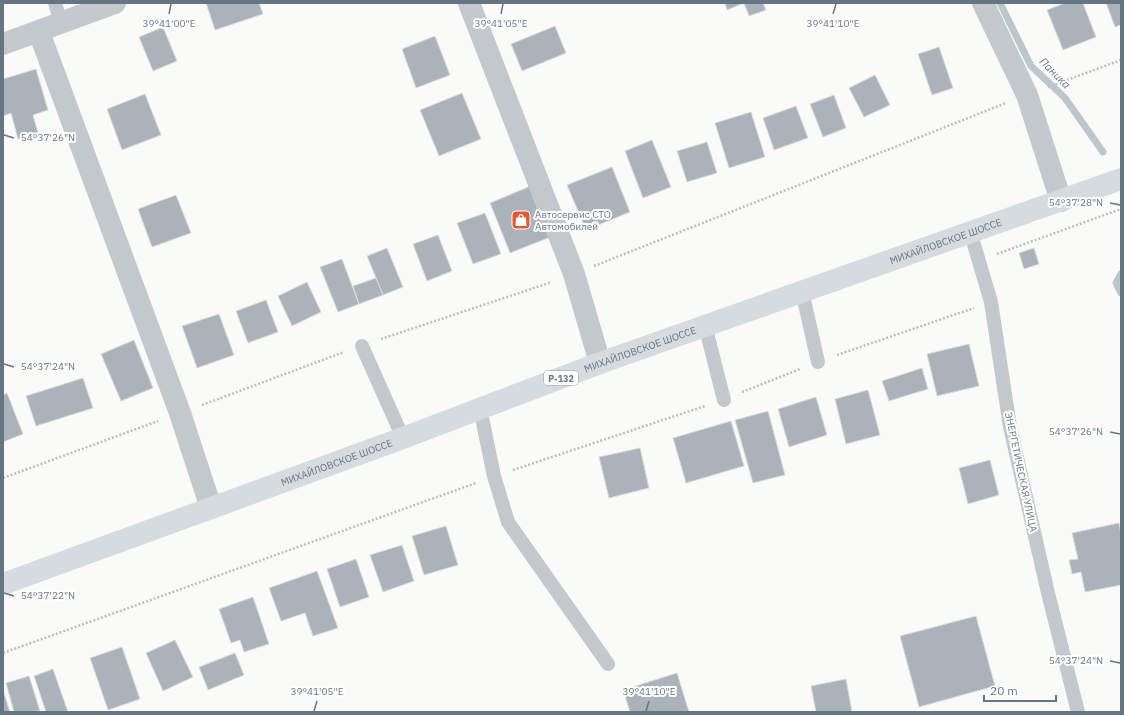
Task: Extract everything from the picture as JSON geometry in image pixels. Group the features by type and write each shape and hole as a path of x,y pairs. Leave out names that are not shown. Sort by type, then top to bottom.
{"main road":[{"name":"МИХАЙЛОВСКОЕ ШОССЕ","path":"3,584 403,438 600,363 970,231 1061,201 1121,179"}],"street":[{"path":"3,44 39,32 58,13 115,3"},
{"path":"469,3 574,274 600,363"},
{"path":"983,3 1027,95 1061,201"},
{"path":"39,32 180,413 211,508"}],"lane":[{"name":"ЭНЕРГЕТИЧЕСКАЯ УЛИЦА","path":"970,231 980,260 991,302 1010,428 1046,586 1078,712"},
{"path":"802,291 818,362"},
{"path":"705,325 724,400"},
{"path":"362,346 403,438"},
{"path":"480,408 494,476 508,522 608,664"}],"path":[{"path":"1060,82 1121,60"},
{"path":"3,478 362,346 574,274 1027,95"},
{"path":"980,260 1121,209"}],"building":[{"path":"206,3 259,3 263,14 215,30"},
{"path":"725,3 744,3 727,10"},
{"path":"744,3 763,3 766,10 749,16"},
{"path":"1065,3 1083,3 1096,37 1063,50 1047,10"},
{"path":"1106,3 1121,3 1121,25 1115,27"},
{"path":"555,26 566,53 522,71 511,44"},
{"path":"163,27 177,61 153,71 139,37"},
{"path":"435,36 450,75 416,88 402,49"},
{"path":"939,47 953,88 932,95 918,54"},
{"path":"36,69 48,110 33,115 38,133 18,139 11,113 3,116 3,79"},
{"path":"875,75 890,105 864,117 849,88"},
{"path":"462,93 481,139 439,156 420,110"},
{"path":"145,94 161,135 122,150 107,109"},
{"path":"834,95 846,128 823,137 810,104"},
{"path":"796,106 808,138 774,150 763,118"},
{"path":"751,112 765,157 729,168 715,123"},
{"path":"652,140 671,187 643,198 625,151"},
{"path":"707,142 717,173 687,182 677,151"},
{"path":"612,167 630,212 586,230 567,185"},
{"path":"533,185 553,236 510,253 490,203"},
{"path":"176,195 191,233 152,247 138,209"},
{"path":"485,213 501,254 473,264 457,223"},
{"path":"438,235 452,271 427,281 413,244"},
{"path":"387,248 403,287 383,295 367,256"},
{"path":"1034,248 1039,264 1024,269 1019,253"},
{"path":"342,259 359,304 338,312 320,267"},
{"path":"376,278 383,295 359,304 353,286"},
{"path":"307,282 321,312 292,326 278,296"},
{"path":"266,300 278,332 248,343 236,311"},
{"path":"219,314 234,355 197,368 182,326"},
{"path":"134,340 153,388 121,401 101,354"},
{"path":"969,344 979,386 937,396 927,354"},
{"path":"922,368 928,389 889,401 882,381"},
{"path":"83,378 93,408 36,426 26,396"},
{"path":"868,390 880,435 846,444 835,399"},
{"path":"7,393 23,434 3,442 3,395"},
{"path":"816,397 827,435 789,447 778,409"},
{"path":"768,411 785,475 753,483 735,420"},
{"path":"731,421 744,466 686,483 673,438"},
{"path":"640,448 649,488 609,498 599,457"},
{"path":"990,460 999,495 968,504 959,468"},
{"path":"1119,523 1121,534 1121,585 1085,592 1081,572 1072,574 1069,560 1078,559 1072,533"},
{"path":"446,526 458,565 424,575 412,536"},
{"path":"402,545 414,581 383,592 370,555"},
{"path":"356,559 369,597 340,607 327,569"},
{"path":"317,571 338,628 313,636 305,613 281,621 269,588"},
{"path":"253,597 269,644 244,652 240,640 231,643 219,609"},
{"path":"976,616 995,686 919,707 900,636"},
{"path":"175,640 193,677 163,691 146,653"},
{"path":"122,647 140,699 108,710 90,658"},
{"path":"235,653 244,675 208,690 199,667"},
{"path":"53,669 68,712 46,712 34,676"},
{"path":"677,673 689,712 630,712 623,690"},
{"path":"29,676 40,711 14,712 6,683"},
{"path":"846,679 852,712 816,712 811,686"},
{"path":"3,690 10,712 3,712"}],"waterway":[{"name":"Паника","path":"1000,3 1031,66 1065,98 1103,152"},
{"name":"Паника","path":"1121,274 1116,283 1121,293"}],"place":[{"name":"Автосервис СТО Автомобилей","path":"521,220"}]}
